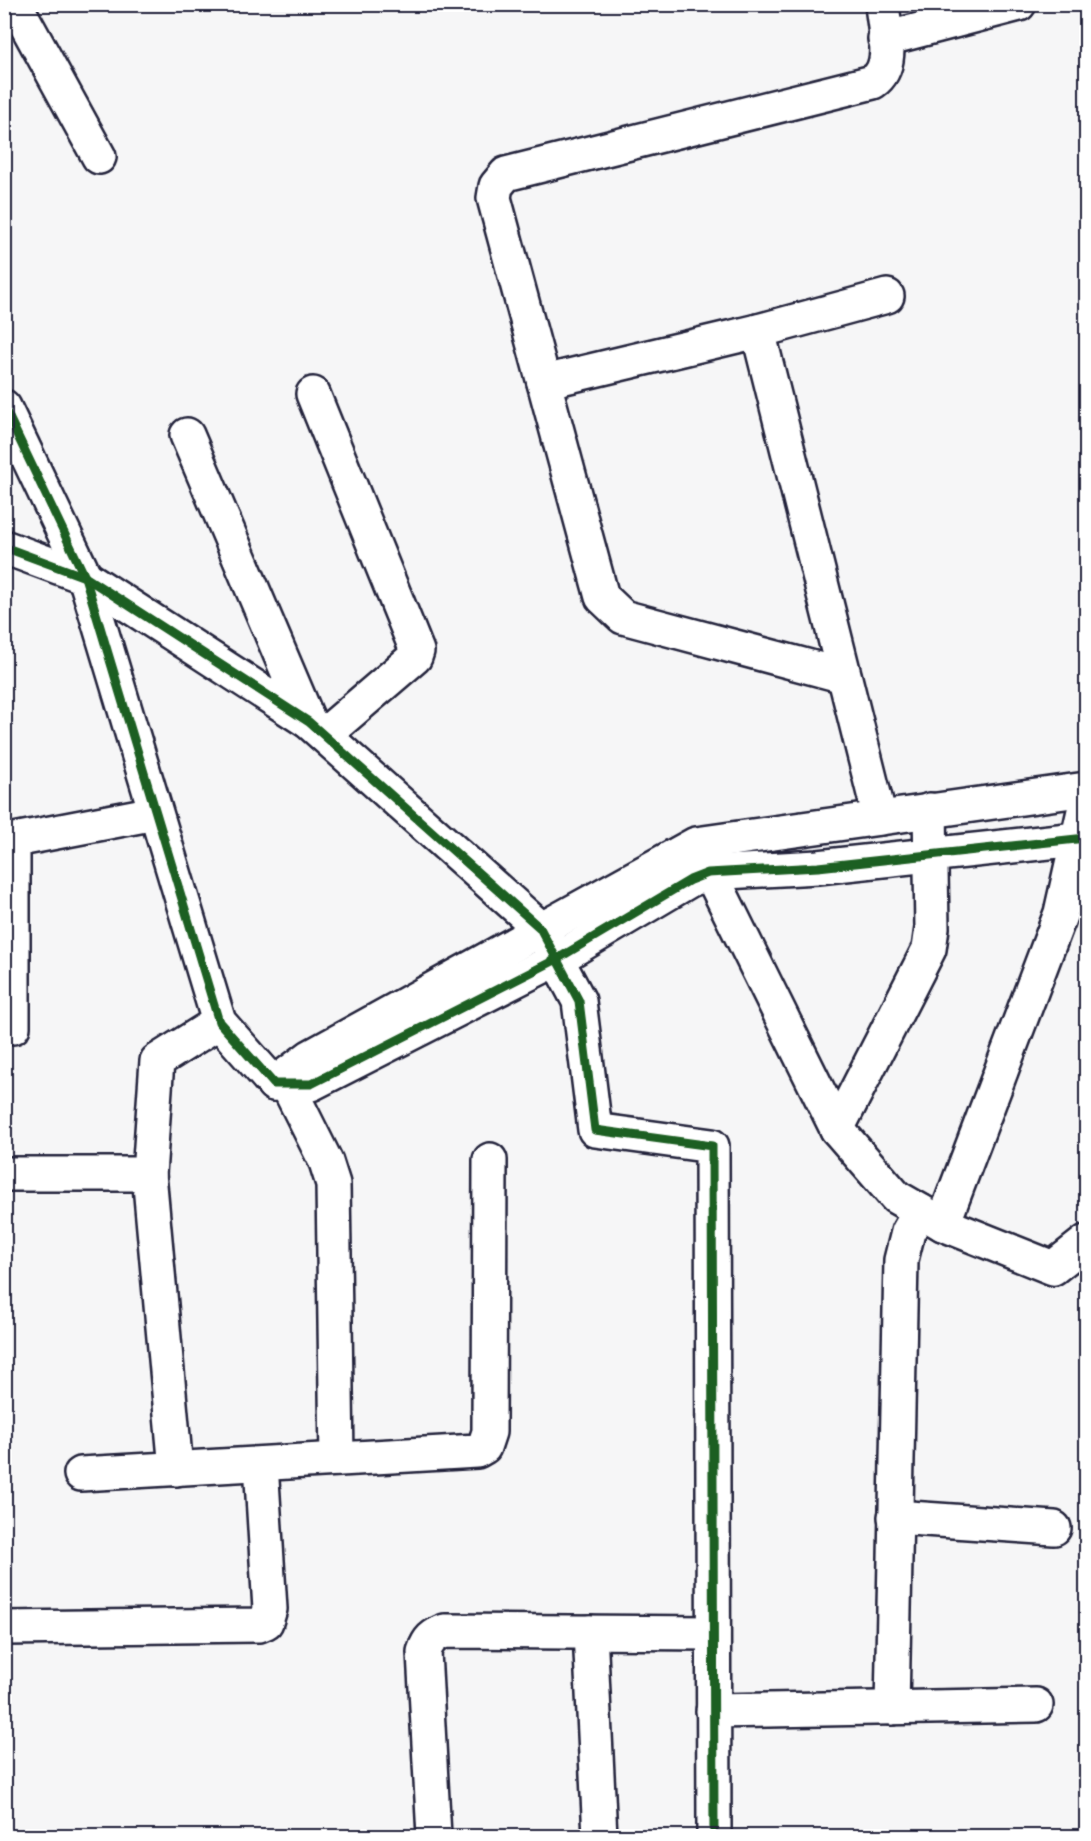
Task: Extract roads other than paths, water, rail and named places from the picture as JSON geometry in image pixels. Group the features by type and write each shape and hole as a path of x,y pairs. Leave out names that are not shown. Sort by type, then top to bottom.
{"street":[{"path":"15,4 99,157"},
{"path":"844,676 623,617 602,597 494,198 496,186 506,174 873,82 883,75 887,65 882,4"},
{"path":"885,39 1019,4"},
{"path":"544,382 758,331 887,296"},
{"path":"758,331 880,818"},
{"path":"313,394 417,651 415,657 316,728"},
{"path":"4,407 85,577 219,1022 280,1084 326,1162 333,1184 337,1459"},
{"path":"187,435 316,728"},
{"path":"4,547 85,577 316,728 540,928 579,1001 595,1130 712,1146 714,1836"},
{"path":"280,1084 310,1057 540,928 645,889 692,863 814,827 1086,789"},
{"path":"892,1708 895,1517 918,1230 1059,921 1082,838 1086,802"},
{"path":"837,1129 928,949 932,928 930,810"},
{"path":"13,1028 9,842 155,813"},
{"path":"814,827 818,867"},
{"path":"692,863 818,867 1082,838"},
{"path":"692,863 837,1129 896,1197 918,1230 1053,1268 1086,1242"},
{"path":"280,1084 311,1084 557,959 645,889"},
{"path":"176,1469 149,1174 157,1061 219,1022"},
{"path":"81,1474 477,1451 484,1447 488,1441 490,1160"},
{"path":"4,1174 149,1174"},
{"path":"4,1628 259,1625 266,1622 270,1609 261,1464"},
{"path":"895,1517 1054,1528"},
{"path":"434,1836 424,1652 427,1642 434,1634 445,1631 713,1633"},
{"path":"590,1632 600,1836"},
{"path":"713,1711 1036,1705"}]}
